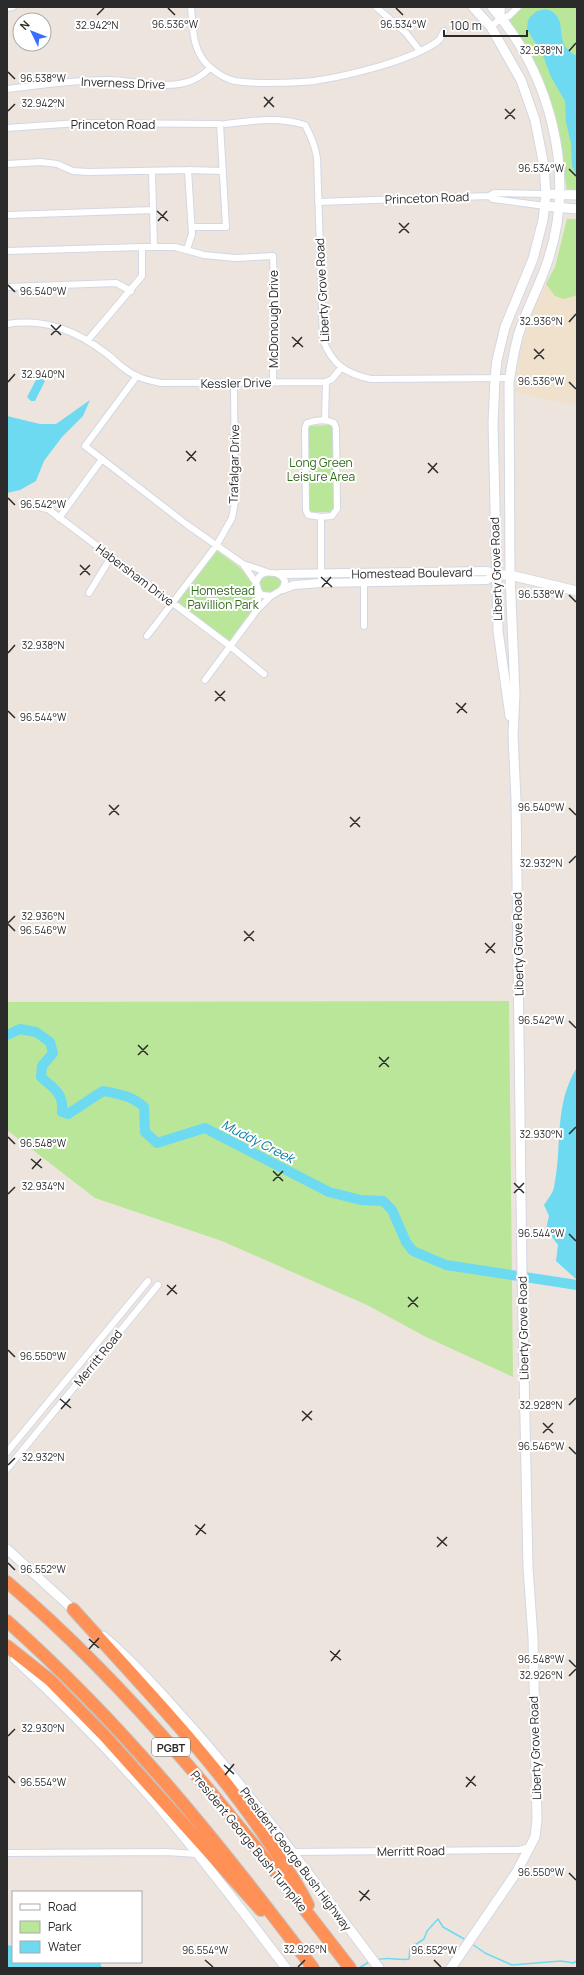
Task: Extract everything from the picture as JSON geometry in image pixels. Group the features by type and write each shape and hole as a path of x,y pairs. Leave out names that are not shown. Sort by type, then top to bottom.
{"highway":[{"name":"President George Bush Turnpike","path":"7,1582 72,1640 158,1732 240,1827 350,1968"},
{"path":"73,1609 196,1747 246,1807 298,1884 318,1926"},
{"name":"PGBT","path":"7,1621 88,1698 157,1772 222,1849 313,1968"},
{"path":"7,1646 50,1680 90,1720 188,1826 226,1872 270,1920 280,1924"}],"main road":[{"name":"Liberty Grove Road","path":"472,7 491,27 521,80 535,120 544,166 546,194 543,220 530,267 505,327 495,378 493,424 498,631 513,735"},
{"name":"Liberty Grove Road","path":"451,1968 511,1883 530,1847 535,1837 536,1804 532,1638 528,1568 523,1307 516,800 513,735 515,694 510,575 510,378 512,361 519,334 550,256 556,230 561,195 554,139 537,79 523,49 492,7"},
{"name":"Princeton Road","path":"546,194 577,195"},
{"name":"Princeton Road","path":"545,206 577,209"},
{"path":"496,575 510,575 577,591"},
{"name":"President George Bush Highway","path":"7,1548 122,1652 212,1750 254,1800 379,1968"},
{"path":"7,1651 52,1693 160,1808 286,1968"}],"street":[{"path":"7,8 13,7"},
{"path":"191,7 195,46 201,58 210,68 226,78 240,82 313,81 374,68 420,51 439,40 444,31"},
{"path":"376,7 406,33 420,51"},
{"path":"501,18 502,7"},
{"path":"491,27 501,18 509,16 518,7"},
{"name":"Inverness Drive","path":"7,89 80,80 184,83 202,75 210,68"},
{"name":"Princeton Road","path":"7,128 78,124 222,124 270,120 290,120 305,125"},
{"path":"192,227 226,227 222,124"},
{"name":"Liberty Grove Road","path":"305,125 315,143 317,158 323,340 330,355 341,368 360,377 378,379 510,378"},
{"path":"7,164 41,162 57,164 73,171 223,171"},
{"path":"7,251 142,247 175,247 187,249 192,234 188,170"},
{"path":"152,171 154,247"},
{"name":"Princeton Road","path":"489,196 494,193 546,194"},
{"name":"Princeton Road","path":"318,202 489,196 545,206"},
{"path":"7,215 153,210"},
{"path":"88,340 96,329 131,291 142,276 142,247"},
{"name":"McDonough Drive","path":"187,249 204,255 235,258 273,256 273,382"},
{"path":"7,287 116,283 131,291"},
{"name":"Kessler Drive","path":"7,324 22,321 44,323 65,329 88,340 137,376 161,383 326,382"},
{"path":"325,420 326,382 332,379 341,368"},
{"name":"Homestead Boulevard","path":"137,376 85,446 216,546 243,564 267,572 280,574 364,582 487,580 496,575"},
{"name":"Trafalgar Drive","path":"147,636 216,546 232,518 235,502 234,383"},
{"path":"325,420 334,423 336,428 337,509 332,516 321,516 308,515 306,510 305,428 307,423 325,420"},
{"path":"59,518 102,459"},
{"name":"Habersham Drive","path":"42,508 48,509 230,646 264,674"},
{"path":"321,516 321,579"},
{"path":"89,593 111,557"},
{"name":"Homestead Boulevard","path":"243,564 256,583 259,592"},
{"name":"Homestead Boulevard","path":"205,680 257,610 271,596 294,585 321,579 364,574 488,571 496,575"},
{"path":"256,583 260,575 267,572"},
{"path":"280,574 284,581 283,589"},
{"path":"364,574 364,626"},
{"path":"257,610 259,592 262,595 271,596"},
{"name":"Merritt Road","path":"7,1452 148,1280"},
{"name":"Merritt Road","path":"7,1469 158,1284"},
{"name":"Merritt Road","path":"292,1852 519,1850 530,1847"},
{"path":"7,1853 166,1852 197,1854"}],"shaded area":[{"path":"567,219 577,219 577,406 515,392 519,352 537,301 555,267"}],"green space":[{"path":"519,7 577,7 577,190 567,190 559,131 544,82 532,57 509,21"},
{"path":"567,219 577,219 577,295 564,299 555,296 546,284 555,267"},
{"name":"Long Green Leisure Area","path":"332,425 336,512 309,512 308,426"},
{"name":"Homestead Pavillion Park","path":"216,550 247,574 253,582 256,590 257,599 254,609 230,641 177,602"},
{"path":"271,575 279,578 282,582 280,588 267,594 261,589 260,583 263,577"},
{"path":"509,1001 513,1377 426,1337 367,1305 222,1241 95,1198 7,1130 7,1002"}],"water":[{"path":"546,9 554,13 558,18 564,44 569,51 577,56 577,179 572,165 571,143 566,122 565,101 551,77 544,58 527,29 528,20 531,16 537,11"},
{"path":"39,377 45,381 35,401 31,401 27,397 37,378"},
{"path":"90,400 83,416 62,437 44,461 36,481 20,490 7,493 7,416 40,424 56,424"},
{"path":"577,1067 577,1280 556,1261 558,1245 546,1229 549,1216 544,1205 554,1187 557,1171 562,1111 569,1082"},
{"path":"7,1945 12,1946 12,1963 100,1963 102,1968 7,1968"}],"waterway":[{"name":"Muddy Creek","path":"7,1035 20,1029 36,1032 50,1042 53,1053 42,1066 41,1077 54,1088 60,1096 62,1112 68,1114 103,1091 125,1096 135,1100 144,1107 145,1132 157,1143 205,1128 329,1192 361,1200 383,1201 392,1210 406,1242 413,1251 446,1265 577,1285"},
{"path":"377,1960 385,1958 409,1959 410,1948 424,1939 427,1931 438,1919 443,1927 466,1940"},
{"path":"472,1944 485,1953 512,1965 561,1961 573,1963 577,1961"},
{"path":"359,1968 369,1962"}]}
